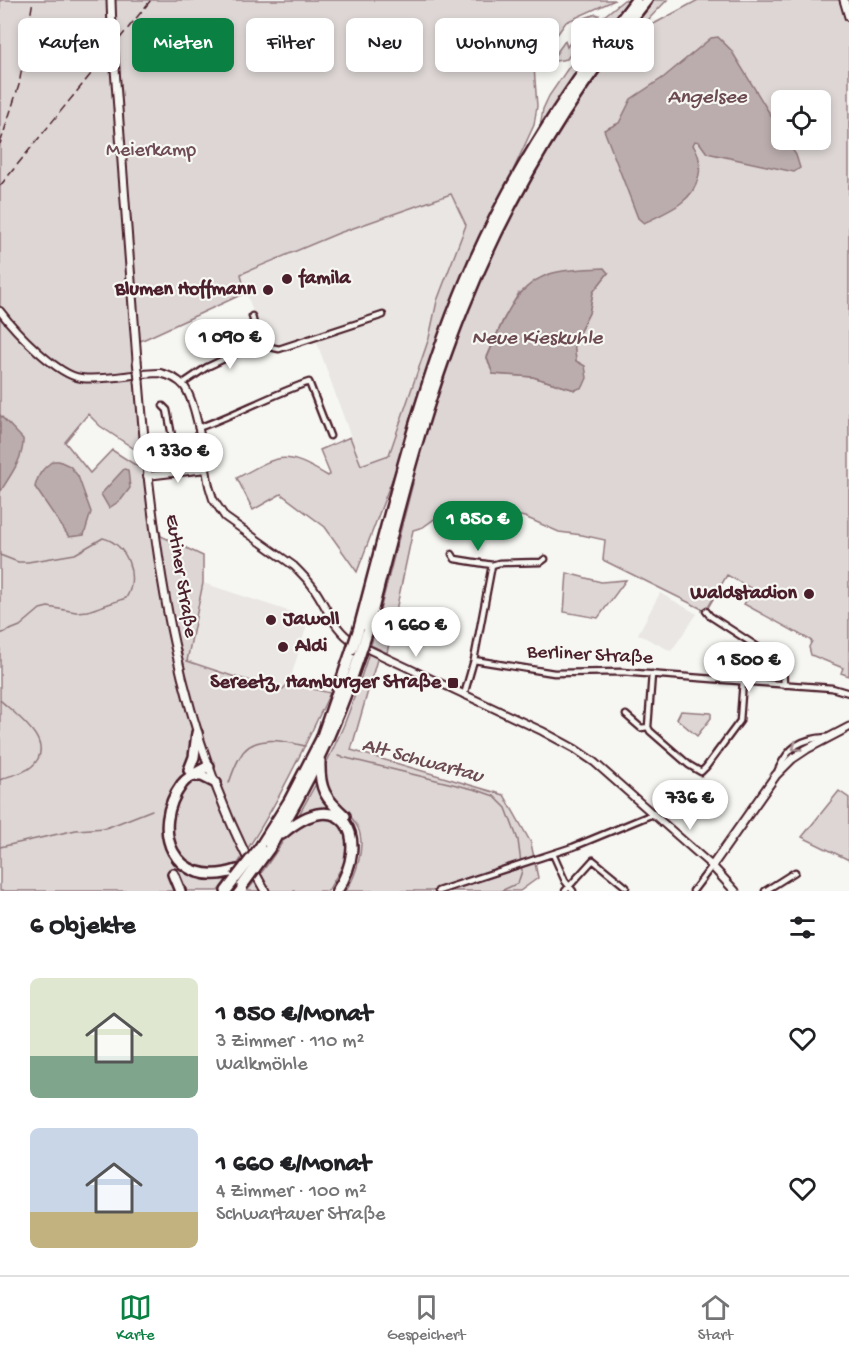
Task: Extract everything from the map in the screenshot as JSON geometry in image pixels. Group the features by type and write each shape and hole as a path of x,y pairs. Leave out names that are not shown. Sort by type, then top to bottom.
{"highway":[{"path":"226,891 238,882 296,805 321,757 345,700 356,653 416,448 457,313 481,246 515,178 587,64 636,0"},
{"path":"461,302 506,213 554,129 592,71 647,0"},
{"path":"217,885 238,882 265,845 321,739 356,653"},
{"path":"184,888 171,862 166,837 170,808 181,785 190,773 197,732"},
{"path":"321,757 320,778 324,792 329,802 347,818 355,834 352,869 342,891"},
{"path":"184,888 169,863 164,835 165,818 171,798 190,773 208,764"},
{"path":"190,773 216,783"},
{"path":"265,845 302,819 317,813 337,816 344,820 349,826 351,848 349,868 337,891"}],"main road":[{"name":"Eutiner Straße","path":"111,0 147,476 177,657 208,764 247,857 265,891"},
{"path":"844,0 849,17"},
{"path":"735,891 712,866 776,775 792,759 849,727"}],"street":[{"path":"0,311 53,365 67,375 83,378 160,373 182,384 191,399 213,499 219,511 294,566 314,588 343,635 355,643 542,730 594,762 712,866 693,891"},
{"path":"182,384 207,367 256,344 279,349 383,315"},
{"path":"252,316 258,340 256,344"},
{"path":"198,428 227,418 306,382 311,385 330,436"},
{"path":"163,406 167,410 173,441 176,443 200,441"},
{"path":"147,476 206,469"},
{"path":"452,554 455,560 492,565 540,562 545,559"},
{"path":"464,694 474,660 492,565"},
{"path":"706,611 710,616 781,662 784,685"},
{"name":"Berliner Straße","path":"474,660 554,673 652,674 832,688 849,693"},
{"path":"652,674 648,727 689,765 700,772 740,721 743,681"},
{"path":"626,715 641,728 648,727"},
{"path":"438,891 553,854 652,814"},
{"path":"553,854 569,890 593,860 626,887"},
{"path":"765,891 795,873"}],"shaded area":[{"path":"451,194 466,225 437,301 429,338 389,455 361,465 315,337 275,349 261,335 240,274 339,233"},
{"path":"203,583 309,618 289,683 284,689 235,677 187,661"},
{"path":"660,593 697,614 671,651 638,634"}],"green space":[{"name":"Meierkamp","path":"0,0 615,0 571,18 559,32 559,18 435,18 435,72 534,72 537,106 534,125 456,295 431,360 414,412 431,416 469,305 494,245 559,131 599,72 654,72 654,24 698,0 849,0 849,676 841,673 843,668 811,655 809,647 812,641 744,604 754,590 727,575 706,611 603,560 605,540 559,532 525,517 499,512 443,513 423,527 413,530 387,653 371,645 413,483 393,477 357,572 325,527 281,494 253,510 237,478 264,464 282,458 291,459 328,476 330,474 320,450 350,437 361,465 389,455 429,338 437,301 466,225 451,194 339,233 241,274 245,293 136,343 145,456 100,426 88,414 65,442 90,473 112,450 148,473 161,536 203,556 203,583 187,661 235,677 283,689 289,683 330,693 265,820 218,891 0,891","holes":["608,273 593,292 589,313 574,343 575,390 533,377 493,374 487,357 503,320 519,293"]},
{"path":"624,0 630,0 617,18 603,17"},
{"path":"652,0 667,0 650,18 638,18"},
{"path":"596,14 599,15 596,18 585,18"},
{"path":"565,41 567,47 571,41 571,53 567,59 559,60 559,49"},
{"path":"571,64 571,72 579,72 540,127 543,109"},
{"path":"567,573 601,582 626,580 598,618 564,612"},
{"path":"369,653 378,656 351,750 504,795 531,843 538,878 520,891 346,891 359,861 361,843 354,821 336,803 346,829 346,860 328,891 247,891 288,834 324,769 347,718"},
{"path":"681,711 711,713 711,718 697,736 677,719"},
{"path":"839,791 849,798 849,860 802,837"}],"water":[{"name":"Angelsee","path":"718,37 731,50 771,116 771,150 793,150 800,168 794,172 707,153 699,142 695,141 693,145 700,168 692,191 677,206 644,223 638,218 604,130 619,123 631,99 664,77 711,38"},
{"name":"Neue Kieskuhle","path":"604,268 608,273 593,292 589,313 574,343 576,361 585,366 587,378 583,387 575,390 533,377 493,374 487,358 504,319 518,296 528,286 539,278 553,273"},
{"path":"0,415 23,439 23,446 19,460 0,492"},
{"path":"53,461 70,466 78,476 91,512 84,535 69,537 35,487 41,472"},
{"path":"124,469 128,470 130,488 121,500 109,508 101,494"}],"waterway":[{"name":"Alt Schwartau","path":"0,555 18,562 28,562 75,554 103,538 112,541 125,554 131,572 130,590 126,598 88,611 76,612 48,607 40,609 20,626 0,634"},
{"name":"Alt Schwartau","path":"0,700 32,731 38,740 40,749 38,758 31,767 0,780"},
{"name":"Alt Schwartau","path":"229,783 240,757 252,744 278,741 305,746"},
{"name":"Alt Schwartau","path":"338,756 494,796 506,808 518,840 522,871 518,883 501,891"},
{"name":"Alt Schwartau","path":"0,847 76,830 106,828 152,810"}],"railway":[{"path":"0,144 19,85 33,0"},
{"path":"0,186 151,0"}],"place":[{"name":"famila","path":"287,279"},
{"name":"Blumen Hoffmann","path":"268,290"},
{"name":"Waldstadion","path":"809,594"},
{"name":"Jawoll","path":"271,620"},
{"name":"Aldi","path":"283,647"},
{"name":"Sereetz, Hamburger Straße","path":"453,683"}]}
